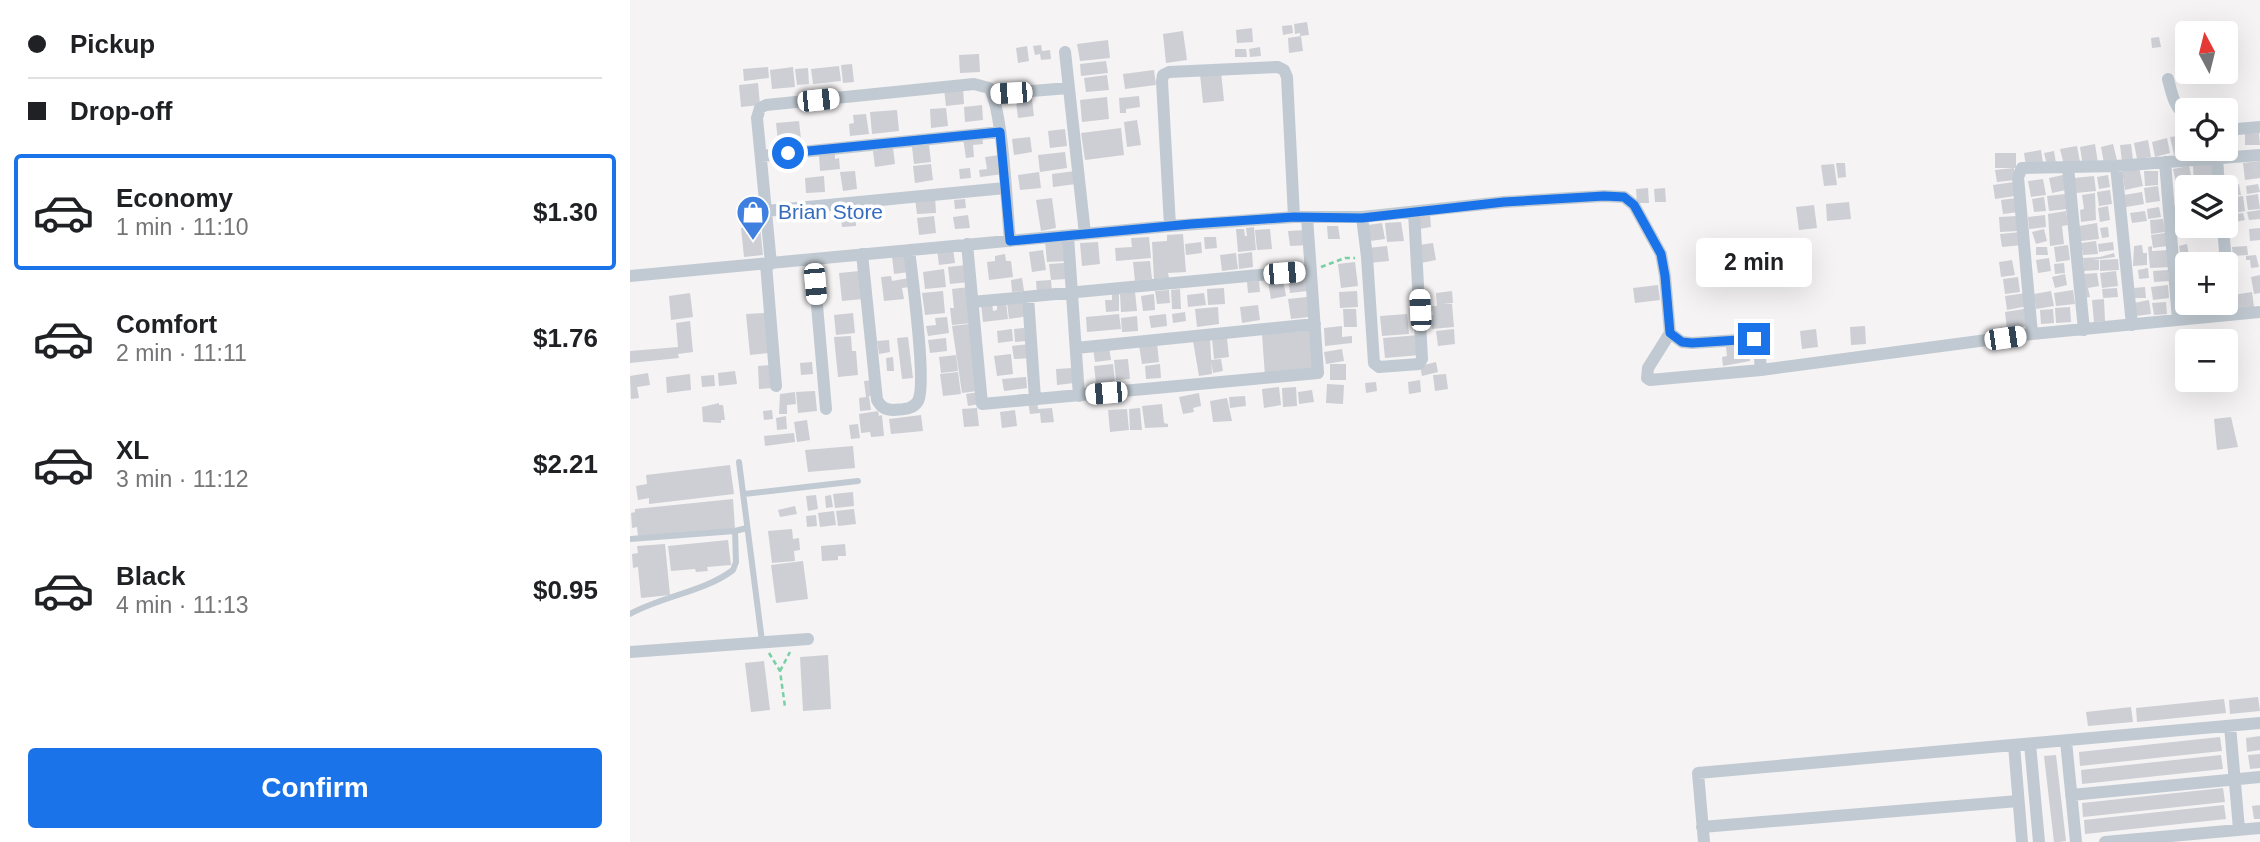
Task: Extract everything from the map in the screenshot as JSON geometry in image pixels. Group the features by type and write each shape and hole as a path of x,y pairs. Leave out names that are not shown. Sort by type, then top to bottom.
{"street":[{"path":"1065,52 1085,234"},
{"path":"967,244 982,404 1318,373 1311,270 1301,217 1287,77 1284,70 1278,67 1169,72 1163,75 1170,226"},
{"path":"2168,79 2175,105"},
{"path":"776,386 766,211 757,118 760,108 766,105 974,84 989,88 994,94 1000,132 1010,241"},
{"path":"994,94 1069,88"},
{"path":"2238,129 2260,127"},
{"path":"761,156 1000,132"},
{"path":"2238,157 2260,155"},
{"path":"2032,334 2019,172 2025,167 2116,166 2178,161"},
{"path":"2165,162 2178,320"},
{"path":"2116,166 2132,325"},
{"path":"2068,167 2084,330"},
{"path":"766,211 1005,188"},
{"path":"630,275 1170,226 1301,217 1362,218 1604,196 1624,197 1634,205 1661,254 1670,333 1648,368 1647,378 1650,380 1761,370 2032,334 2222,315"},
{"path":"1362,218 1374,363 1379,367 1419,364 1422,359 1414,212"},
{"path":"1068,236 1079,396"},
{"path":"862,254 877,400 880,406 887,410 911,408 918,402 921,392 909,250"},
{"path":"813,259 826,409"},
{"path":"972,302 1311,270"},
{"path":"1028,297 1035,399"},
{"path":"2238,314 2260,312"},
{"path":"1076,348 1315,324"},
{"path":"1670,333 1682,342 1692,343 1754,339 1759,346 1761,370"},
{"path":"630,652 802,639"},
{"path":"1704,842 1698,773 2260,723"},
{"path":"2230,726 2239,830"},
{"path":"2066,741 2076,842"},
{"path":"2030,744 2039,842"},
{"path":"2014,745 2022,842"},
{"path":"2071,795 2260,777"},
{"path":"1702,827 2018,801"},
{"path":"2105,842 2178,839 2260,828"}],"lane":[{"path":"739,462 762,641"},
{"path":"744,494 858,481"},
{"path":"630,539 747,528"},
{"path":"630,614 645,605 727,575 736,562 735,531"}],"path":[{"path":"1311,270 1345,258 1367,257"},
{"path":"780,671 802,639"},
{"path":"762,641 780,671 785,707"}],"building":[{"path":"1307,22 1309,35 1295,34 1294,24"},
{"path":"1292,25 1293,33 1283,35 1282,26"},
{"path":"1252,28 1253,42 1237,43 1236,30"},
{"path":"1183,31 1187,60 1166,63 1163,34"},
{"path":"1301,36 1303,51 1289,53 1288,38"},
{"path":"2159,37 2161,47 2152,48 2151,38"},
{"path":"1108,40 1110,58 1080,61 1077,44"},
{"path":"1041,45 1042,51 1050,50 1051,59 1041,60 1040,54 1035,55 1033,46"},
{"path":"1027,46 1029,61 1018,63 1016,48"},
{"path":"1260,47 1261,56 1250,57 1249,49"},
{"path":"1235,49 1246,49 1247,57 1235,57"},
{"path":"979,54 980,72 960,73 959,55"},
{"path":"1106,61 1108,73 1081,76 1080,64"},
{"path":"852,64 854,82 843,83 841,65"},
{"path":"839,66 841,81 813,84 811,69"},
{"path":"768,67 769,78 744,81 743,69"},
{"path":"793,67 795,87 772,89 770,70"},
{"path":"808,68 809,84 797,85 795,69"},
{"path":"1154,70 1156,85 1125,89 1123,74"},
{"path":"1221,72 1224,101 1203,103 1200,74"},
{"path":"1107,75 1109,90 1086,92 1084,78"},
{"path":"758,83 760,105 741,107 739,85"},
{"path":"963,87 964,104 946,106 944,89"},
{"path":"1139,96 1140,107 1126,109 1126,113 1120,113 1119,98"},
{"path":"1107,97 1109,119 1082,122 1080,100"},
{"path":"1032,99 1034,116 1018,118 1016,101"},
{"path":"982,105 983,120 965,122 964,107"},
{"path":"946,108 948,126 931,128 930,109"},
{"path":"897,110 899,131 872,134 870,112"},
{"path":"866,114 869,134 850,136 849,124 854,123 853,115"},
{"path":"1137,120 1141,145 1127,147 1124,122"},
{"path":"799,121 801,139 778,141 776,123"},
{"path":"1121,128 1124,155 1085,160 1081,133"},
{"path":"1065,129 1067,146 1050,148 1048,131"},
{"path":"2259,133 2260,145 2245,145 2245,134"},
{"path":"982,136 983,144 973,145 974,157 966,158 963,138"},
{"path":"2175,136 2175,155 2174,155 2170,137"},
{"path":"1030,137 1032,152 1014,155 1012,139"},
{"path":"2167,138 2170,153 2155,157 2152,142"},
{"path":"2148,140 2151,157 2137,159 2134,143"},
{"path":"2095,144 2098,163 2083,166 2080,147"},
{"path":"2113,144 2117,160 2104,163 2101,147"},
{"path":"2131,144 2133,160 2122,162 2120,145"},
{"path":"929,145 931,162 914,164 912,147"},
{"path":"2077,146 2080,162 2064,165 2060,149"},
{"path":"893,148 895,164 875,167 873,151"},
{"path":"2041,150 2043,163 2026,166 2024,153"},
{"path":"2054,151 2056,163 2047,165 2044,153"},
{"path":"1065,152 1067,168 1040,172 1038,155"},
{"path":"835,153 835,159 839,158 840,169 820,171 819,155"},
{"path":"1995,153 2016,153 2016,168 1995,168"},
{"path":"1000,155 1003,174 980,177 979,170 987,169 985,157"},
{"path":"2260,161 2260,178 2245,180 2243,163"},
{"path":"1836,163 1845,163 1846,177 1838,178"},
{"path":"2214,163 2215,175 2194,175 2193,166"},
{"path":"931,164 933,180 915,183 913,166"},
{"path":"1834,164 1837,185 1824,186 1821,165"},
{"path":"2189,166 2191,175 2175,175 2175,178 2173,169"},
{"path":"2139,167 2143,186 2125,190 2122,170"},
{"path":"970,168 971,178 960,179 959,169"},
{"path":"2014,168 2015,180 1997,182 1995,170"},
{"path":"855,171 857,189 843,191 840,172"},
{"path":"1075,171 1076,184 1053,187 1052,174"},
{"path":"2144,171 2158,171 2158,185 2145,186"},
{"path":"1039,172 1041,188 1020,190 1018,175"},
{"path":"2063,175 2066,190 2052,193 2049,178"},
{"path":"2108,175 2110,187 2099,189 2097,177"},
{"path":"824,176 825,192 806,193 805,178"},
{"path":"2094,176 2096,191 2076,193 2074,178"},
{"path":"2043,179 2046,195 2031,197 2028,181"},
{"path":"2014,182 2015,196 1995,199 1993,185"},
{"path":"2258,184 2260,192 2247,194 2246,186"},
{"path":"2158,186 2160,201 2146,203 2144,188"},
{"path":"1648,188 1649,203 1637,203 1636,189"},
{"path":"1665,188 1666,202 1655,202 1654,189"},
{"path":"2110,190 2112,204 2099,206 2097,192"},
{"path":"2142,192 2144,204 2126,207 2124,195"},
{"path":"2095,193 2096,220 2081,222 2080,210 2084,209 2082,195"},
{"path":"2065,194 2067,209 2049,211 2047,196"},
{"path":"2258,194 2260,209 2248,210 2246,196"},
{"path":"2243,196 2245,211 2238,212 2238,197"},
{"path":"935,197 936,213 917,214 915,199"},
{"path":"2044,197 2046,211 2034,212 2032,199"},
{"path":"1052,198 1056,228 1041,231 1036,200"},
{"path":"2017,198 2019,212 2003,214 2001,200"},
{"path":"965,199 966,208 955,209 954,200"},
{"path":"1849,202 1851,219 1827,221 1826,204"},
{"path":"1814,205 1817,228 1799,230 1796,207"},
{"path":"2108,206 2110,220 2100,222 2098,208"},
{"path":"2159,207 2161,217 2148,219 2147,209"},
{"path":"855,209 856,226 842,227 840,210"},
{"path":"2260,210 2260,219 2249,220 2247,212"},
{"path":"2066,211 2068,225 2062,226 2064,244 2050,246 2048,214"},
{"path":"2145,211 2147,221 2132,223 2130,213"},
{"path":"2243,213 2245,220 2238,221 2238,214"},
{"path":"968,215 970,228 955,229 953,217"},
{"path":"1430,215 1431,227 1419,229 1417,217"},
{"path":"2045,215 2046,227 2029,229 2028,217"},
{"path":"934,216 936,233 919,235 917,218"},
{"path":"2017,216 2018,231 2000,232 1999,217"},
{"path":"2163,219 2165,232 2151,234 2150,220"},
{"path":"1401,222 1404,241 1387,242 1385,223"},
{"path":"1382,223 1385,239 1370,241 1368,225"},
{"path":"2097,223 2099,239 2081,241 2079,226"},
{"path":"760,226 763,255 744,257 741,228"},
{"path":"1327,226 1338,226 1340,239 1328,239"},
{"path":"1254,227 1256,250 1238,252 1236,229 1244,229 1247,236 1246,228"},
{"path":"2108,227 2109,237 2102,238 2100,228"},
{"path":"2260,228 2260,240 2250,241 2249,229"},
{"path":"1270,229 1272,249 1257,250 1255,230"},
{"path":"2044,229 2047,241 2036,244 2032,232"},
{"path":"1307,230 1309,245 1290,246 1288,231"},
{"path":"2021,232 2022,245 2002,247 2000,234"},
{"path":"2165,233 2167,246 2153,248 2151,235"},
{"path":"1183,234 1186,272 1168,273 1169,278 1154,279 1152,242 1167,241 1167,235"},
{"path":"1149,237 1151,258 1116,261 1115,248 1132,247 1131,238"},
{"path":"1204,237 1216,237 1217,248 1205,249"},
{"path":"1066,239 1068,261 1047,262 1045,240"},
{"path":"2096,241 2098,254 2083,255 2081,243"},
{"path":"1098,242 1100,264 1082,266 1080,243"},
{"path":"1201,242 1202,253 1186,255 1185,244"},
{"path":"2113,242 2114,250 2099,252 2098,244"},
{"path":"1433,243 1436,260 1421,263 1419,245"},
{"path":"2187,244 2188,252 2180,252 2179,246"},
{"path":"2068,245 2070,260 2056,262 2054,247"},
{"path":"2142,245 2143,253 2147,253 2147,265 2133,266 2134,246"},
{"path":"1387,246 1389,261 1369,263 1367,248"},
{"path":"2152,246 2152,251 2170,250 2171,267 2150,268 2148,247"},
{"path":"2247,246 2248,255 2238,256 2238,252 2233,252 2232,247"},
{"path":"2036,247 2047,247 2048,255 2036,255"},
{"path":"953,248 955,263 939,265 937,250"},
{"path":"1043,250 1046,270 1032,272 1029,252"},
{"path":"1252,252 1253,267 1239,269 1238,254"},
{"path":"1236,253 1238,269 1222,271 1220,255"},
{"path":"2114,253 2115,257 2093,260 2099,260 2099,270 2084,271 2083,258"},
{"path":"907,254 909,272 894,274 892,256"},
{"path":"1005,254 1006,261 1011,261 1013,277 989,280 987,262 995,261 995,256"},
{"path":"2256,255 2259,267 2251,268 2250,260 2246,260 2246,256"},
{"path":"2049,258 2051,271 2038,273 2036,260"},
{"path":"2118,259 2119,270 2100,271 2100,260"},
{"path":"2012,260 2015,275 2001,277 1999,262"},
{"path":"1150,261 1152,279 1135,281 1133,262"},
{"path":"1355,262 1358,286 1341,288 1338,264"},
{"path":"1064,263 1066,279 1051,280 1049,264"},
{"path":"2064,263 2065,273 2055,274 2054,264"},
{"path":"966,265 969,282 950,284 948,267"},
{"path":"2148,268 2149,278 2139,279 2138,270"},
{"path":"944,269 946,287 925,289 923,272"},
{"path":"2168,270 2169,281 2154,282 2153,271"},
{"path":"860,271 863,299 842,301 839,273"},
{"path":"2116,271 2118,286 2102,288 2100,273"},
{"path":"2097,273 2099,286 2088,288 2090,297 2084,298 2083,274"},
{"path":"2065,274 2067,285 2055,288 2052,277"},
{"path":"2260,275 2260,293 2254,294 2251,277"},
{"path":"891,276 892,281 909,278 910,287 902,288 904,299 884,301 881,277"},
{"path":"1306,276 1307,291 1290,293 1288,277"},
{"path":"2018,277 2020,292 2005,294 2003,279"},
{"path":"1022,278 1024,291 1012,292 1011,280"},
{"path":"1051,280 1052,293 1037,294 1036,281"},
{"path":"1283,280 1286,296 1271,299 1268,282"},
{"path":"1259,281 1260,292 1248,293 1247,282"},
{"path":"1658,285 1660,300 1635,303 1633,288"},
{"path":"2168,285 2169,298 2153,300 2151,287"},
{"path":"969,287 972,323 952,325 952,289"},
{"path":"2145,287 2146,298 2135,298 2134,288"},
{"path":"1224,288 1225,304 1208,305 1207,289"},
{"path":"2117,288 2118,297 2103,298 2102,289"},
{"path":"1180,289 1181,309 1172,309 1171,290"},
{"path":"1169,290 1170,303 1157,304 1155,291"},
{"path":"2073,290 2075,304 2056,306 2054,293"},
{"path":"943,291 945,313 925,315 922,293"},
{"path":"1357,291 1358,307 1340,308 1339,292"},
{"path":"1452,291 1453,303 1443,304 1452,304 1454,327 1432,329 1430,315 1433,315 1432,306 1437,306 1436,293"},
{"path":"2051,291 2054,306 2036,309 2034,294"},
{"path":"1119,292 1119,311 1106,312 1105,300 1112,300 1112,293"},
{"path":"1135,292 1137,311 1121,312 1120,294"},
{"path":"2252,292 2254,307 2238,310 2238,294"},
{"path":"690,293 693,317 671,320 669,296"},
{"path":"1204,293 1206,305 1188,307 1187,295"},
{"path":"2026,293 2028,306 2007,310 2005,296"},
{"path":"1154,294 1155,310 1143,311 1141,296"},
{"path":"1307,297 1309,317 1291,319 1288,299"},
{"path":"2104,299 2105,321 2094,322 2092,300"},
{"path":"1026,300 1028,316 1009,319 1007,302"},
{"path":"2149,300 2151,314 2136,316 2134,303"},
{"path":"1006,302 1008,319 983,322 981,304 992,303 993,311 997,310 997,303"},
{"path":"2166,302 2167,314 2154,315 2152,303"},
{"path":"1258,305 1260,320 1242,323 1240,307"},
{"path":"1218,307 1219,324 1197,327 1195,309"},
{"path":"2070,307 2071,322 2056,323 2055,308"},
{"path":"1343,309 1356,309 1357,327 1344,327"},
{"path":"2024,309 2026,326 2007,329 2005,312"},
{"path":"2053,309 2054,323 2041,324 2040,310"},
{"path":"1185,312 1186,321 1173,323 1172,314"},
{"path":"765,313 769,353 750,355 746,314"},
{"path":"853,313 855,333 836,335 834,315"},
{"path":"1119,314 1121,329 1087,332 1086,317"},
{"path":"1166,314 1167,326 1151,328 1149,316"},
{"path":"1407,314 1409,334 1382,336 1380,316"},
{"path":"1137,316 1138,331 1122,332 1121,318"},
{"path":"947,317 949,333 928,336 926,326 936,325 935,318"},
{"path":"690,321 693,352 678,354 679,358 630,363 630,351 678,347 676,323"},
{"path":"969,324 977,391 962,393 952,326"},
{"path":"1342,326 1342,337 1352,336 1352,343 1325,346 1324,328"},
{"path":"1865,326 1866,344 1851,345 1850,327"},
{"path":"1024,328 1026,341 1015,342 1014,329"},
{"path":"1012,329 1013,341 998,343 997,331"},
{"path":"1454,329 1455,344 1438,346 1436,331"},
{"path":"1816,329 1818,347 1802,349 1800,331"},
{"path":"1314,330 1317,372 1265,376 1262,334"},
{"path":"1419,335 1420,355 1385,358 1383,338"},
{"path":"851,336 852,351 856,351 858,375 838,377 834,337"},
{"path":"908,337 913,378 902,379 897,338"},
{"path":"946,338 947,351 930,353 928,340"},
{"path":"1227,338 1229,357 1214,359 1212,339"},
{"path":"1210,339 1212,374 1199,376 1193,341"},
{"path":"889,340 890,352 879,354 877,341"},
{"path":"1157,343 1159,362 1142,364 1139,345"},
{"path":"1030,344 1031,358 1014,359 1012,346"},
{"path":"1749,344 1750,361 1723,366 1722,357 1727,356 1726,347"},
{"path":"1109,346 1111,360 1095,362 1093,348"},
{"path":"1342,349 1344,361 1326,364 1324,352"},
{"path":"1011,354 1013,374 997,376 994,356"},
{"path":"956,355 958,371 941,373 939,357"},
{"path":"893,357 894,371 887,371 886,358"},
{"path":"1128,359 1130,379 1116,380 1114,360"},
{"path":"1221,359 1223,371 1213,373 1211,360"},
{"path":"812,362 813,374 801,375 800,363"},
{"path":"1436,362 1438,372 1422,376 1420,366"},
{"path":"1113,364 1115,381 1096,383 1094,366"},
{"path":"1160,364 1161,378 1146,379 1145,366"},
{"path":"1330,364 1346,364 1346,380 1330,380"},
{"path":"772,365 774,388 759,389 758,366"},
{"path":"1073,368 1074,383 1057,385 1056,369"},
{"path":"735,371 737,384 719,386 718,373"},
{"path":"958,372 961,394 943,396 940,374"},
{"path":"648,373 650,385 637,387 639,398 631,399 630,376"},
{"path":"690,374 691,390 667,393 666,377"},
{"path":"1446,374 1448,389 1435,391 1433,375"},
{"path":"714,375 715,386 702,387 701,376"},
{"path":"1026,377 1027,388 1004,391 1002,379"},
{"path":"874,380 876,395 869,396 871,410 860,411 859,398 866,397 864,381"},
{"path":"1420,380 1421,392 1409,394 1408,382"},
{"path":"1376,382 1377,391 1366,393 1365,383"},
{"path":"1327,384 1344,385 1343,404 1326,403"},
{"path":"1279,387 1281,405 1264,408 1262,389"},
{"path":"1296,387 1297,406 1283,407 1282,388"},
{"path":"1312,390 1314,402 1299,404 1298,392"},
{"path":"815,391 817,411 798,413 796,392"},
{"path":"795,392 796,404 787,405 787,414 779,414 780,394"},
{"path":"979,392 980,404 968,406 966,394"},
{"path":"1199,393 1201,406 1193,408 1194,412 1183,414 1179,397"},
{"path":"1245,396 1246,406 1230,408 1229,397"},
{"path":"1227,398 1232,421 1213,422 1210,401"},
{"path":"1037,400 1038,409 1052,408 1054,422 1041,423 1040,413 1030,414 1028,401"},
{"path":"719,403 723,405 725,420 721,420 721,423 703,422 702,407"},
{"path":"1162,404 1164,423 1168,424 1168,427 1145,428 1142,406"},
{"path":"977,408 979,426 964,427 962,409"},
{"path":"1140,408 1142,430 1130,430 1129,409"},
{"path":"1127,409 1129,430 1110,432 1108,410"},
{"path":"772,410 773,419 764,420 763,411"},
{"path":"1015,410 1017,426 1002,428 1000,412"},
{"path":"878,411 879,416 882,415 884,436 871,437 870,432 861,433 859,414"},
{"path":"921,415 923,431 891,434 889,419"},
{"path":"786,416 787,429 777,430 776,418"},
{"path":"2231,417 2238,447 2217,450 2214,419"},
{"path":"807,420 810,440 797,442 794,422"},
{"path":"858,424 860,438 851,439 849,425"},
{"path":"794,433 795,442 765,446 764,436"},
{"path":"853,446 855,468 808,472 805,450"},
{"path":"730,465 734,494 649,504 649,498 638,500 636,486 647,484 646,475"},
{"path":"853,492 854,506 835,508 833,494"},
{"path":"816,495 818,509 808,511 806,496"},
{"path":"831,495 833,507 826,508 825,496"},
{"path":"733,499 735,529 638,536 637,527 632,528 631,513 635,512 635,509"},
{"path":"795,506 797,514 780,517 778,510"},
{"path":"854,509 856,524 838,526 836,511"},
{"path":"834,511 836,525 820,527 818,513"},
{"path":"816,515 817,526 807,527 806,516"},
{"path":"792,529 793,539 799,538 800,550 794,551 795,561 772,563 768,531"},
{"path":"728,540 731,565 707,567 708,571 671,571 668,546"},
{"path":"665,544 670,595 641,598 638,567 633,568 632,554 638,553 637,546"},
{"path":"845,544 846,556 838,556 838,560 822,561 821,546"},
{"path":"803,561 808,599 776,603 771,565"},
{"path":"828,655 831,709 803,711 800,657"},
{"path":"764,661 770,710 751,712 745,663"},
{"path":"2258,697 2260,711 2230,714 2229,700"},
{"path":"2224,699 2226,713 2137,722 2136,708"},
{"path":"2131,707 2133,722 2088,726 2086,712"},
{"path":"2260,736 2260,750 2247,752 2246,738"},
{"path":"2220,737 2222,751 2080,766 2079,752"},
{"path":"2260,754 2260,768 2250,769 2248,755"},
{"path":"2056,755 2066,841 2059,842 2054,842 2044,756"},
{"path":"2221,755 2223,769 2082,784 2081,770"},
{"path":"2223,788 2225,802 2083,817 2082,803"},
{"path":"2224,805 2226,819 2085,834 2084,820"},
{"path":"2260,805 2260,819 2254,819 2252,806"}],"place":[{"name":"Brian Store","path":"753,242"}],"route":[{"path":"788,153 1000,132 1010,241 1191,224 1294,217 1362,218 1504,202 1624,197 1634,205 1661,254 1670,333 1682,342 1692,343 1754,339"}]}
